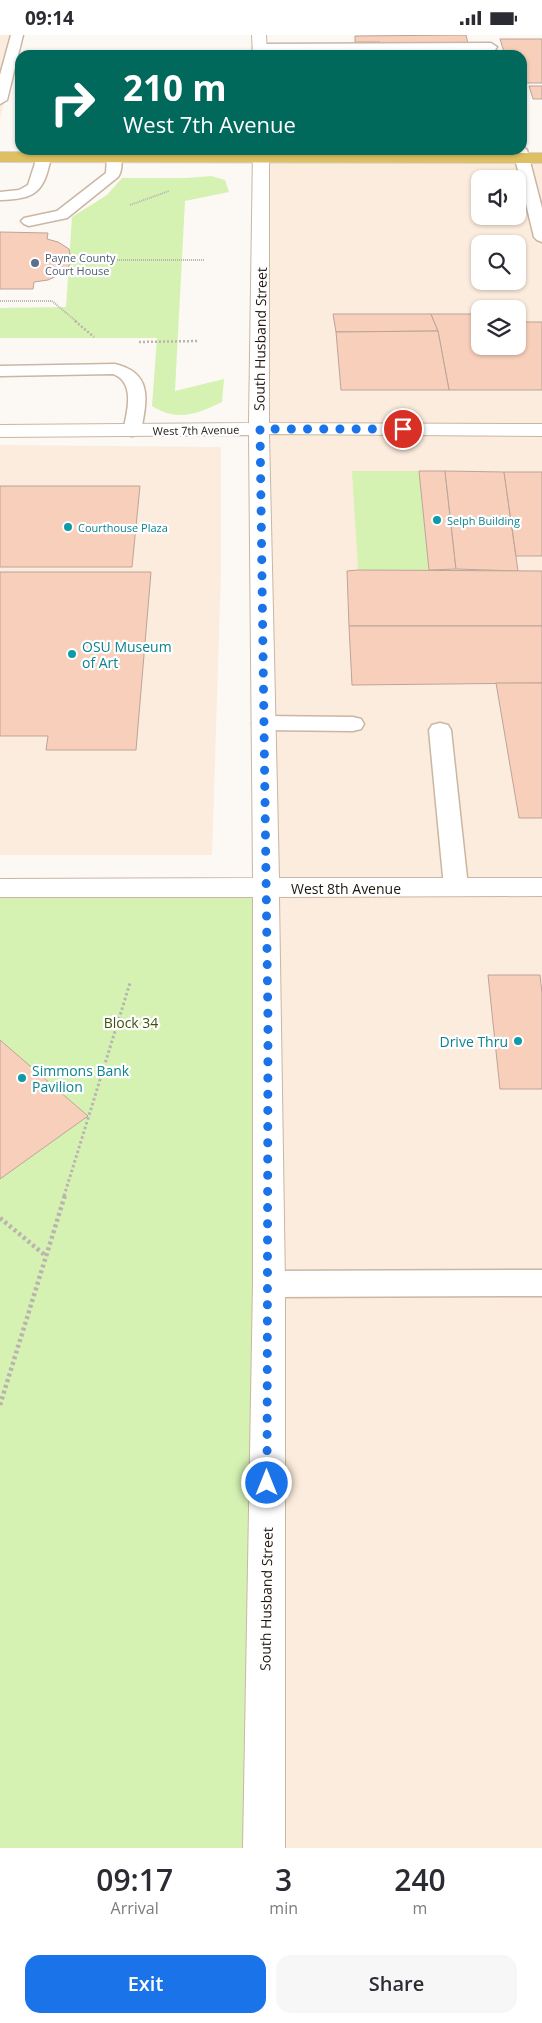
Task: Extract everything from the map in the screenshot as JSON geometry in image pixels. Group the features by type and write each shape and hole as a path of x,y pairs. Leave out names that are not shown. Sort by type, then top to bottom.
{"highway":[{"path":"0,157 212,155"},
{"path":"526,155 542,158"}],"street":[{"name":"South Husband Street","path":"261,155 260,429 267,888 269,1284 264,1848"},
{"name":"West 7th Avenue","path":"0,431 260,429 542,430"},
{"name":"West 8th Avenue","path":"0,888 542,887"}],"lane":[{"path":"0,100 6,56 17,35"},
{"path":"259,46 491,46"},
{"path":"521,155 542,237"},
{"path":"0,196 14,196 31,192 39,183 44,157"},
{"path":"29,221 62,215 113,174 114,157"},
{"path":"0,371 115,369 125,371 130,375 139,396 132,431"},
{"path":"263,723 353,724"},
{"path":"440,730 456,887"},
{"path":"269,1284 542,1283"}],"path":[{"path":"130,205 176,189"},
{"path":"71,260 204,260"},
{"path":"0,301 52,301 100,342"},
{"path":"130,342 198,341"},
{"path":"0,1405 130,983"},
{"path":"0,1217 46,1256"}],"shaded area":[{"path":"0,35 21,35 17,50 15,50 15,59 0,119"},
{"path":"254,157 542,157 542,1848 261,1848"},
{"path":"0,445 221,447 221,571 212,855 0,855"}],"green space":[{"path":"211,176 225,180 229,192 185,201 175,391 224,379 222,402 198,412 184,415 168,413 152,406 157,338 0,338 0,308 66,307 72,217 107,195 122,178"},
{"path":"352,471 419,471 429,570 358,570"},
{"name":"Block 34","path":"0,891 263,891 257,1848 0,1848"}],"building":[{"path":"466,35 468,44 381,44 380,42 355,42 355,36"},
{"path":"500,39 542,39 542,83 527,83 527,50 503,50"},
{"path":"529,86 542,86 542,99 533,99"},
{"name":"Payne County Court House","path":"0,232 48,233 47,239 58,242 69,249 71,260 69,266 61,274 48,280 34,282 33,289 0,289"},
{"path":"333,314 431,314 438,331 336,332"},
{"path":"431,314 471,314 471,355 526,355 526,322 542,322 542,390 449,390 438,331"},
{"path":"438,331 449,390 341,390 336,332"},
{"name":"Selph Building","path":"419,471 445,471 456,569 429,570"},
{"path":"445,471 504,472 518,571 456,569"},
{"path":"504,472 542,472 542,556 516,556"},
{"name":"Courthouse Plaza","path":"0,486 140,486 132,567 0,567"},
{"path":"347,571 542,571 542,626 349,626"},
{"name":"OSU Museum of Art","path":"0,572 151,572 136,750 46,750 48,736 0,736"},
{"path":"349,626 542,626 542,683 352,685"},
{"path":"496,683 542,683 542,818 519,818"},
{"name":"Drive Thru","path":"488,975 540,975 542,993 542,1089 500,1089"},
{"name":"Simmons Bank Pavilion","path":"0,1040 88,1116 0,1179"}],"place":[{"name":"Payne County Court House","path":"35,263"},
{"name":"Selph Building","path":"437,520"},
{"name":"Courthouse Plaza","path":"68,527"},
{"name":"OSU Museum of Art","path":"72,654"},
{"name":"Drive Thru","path":"518,1041"},
{"name":"Simmons Bank Pavilion","path":"22,1078"}],"route":[{"path":"267,1483 269,1284 268,1023 260,429 403,429"}]}
